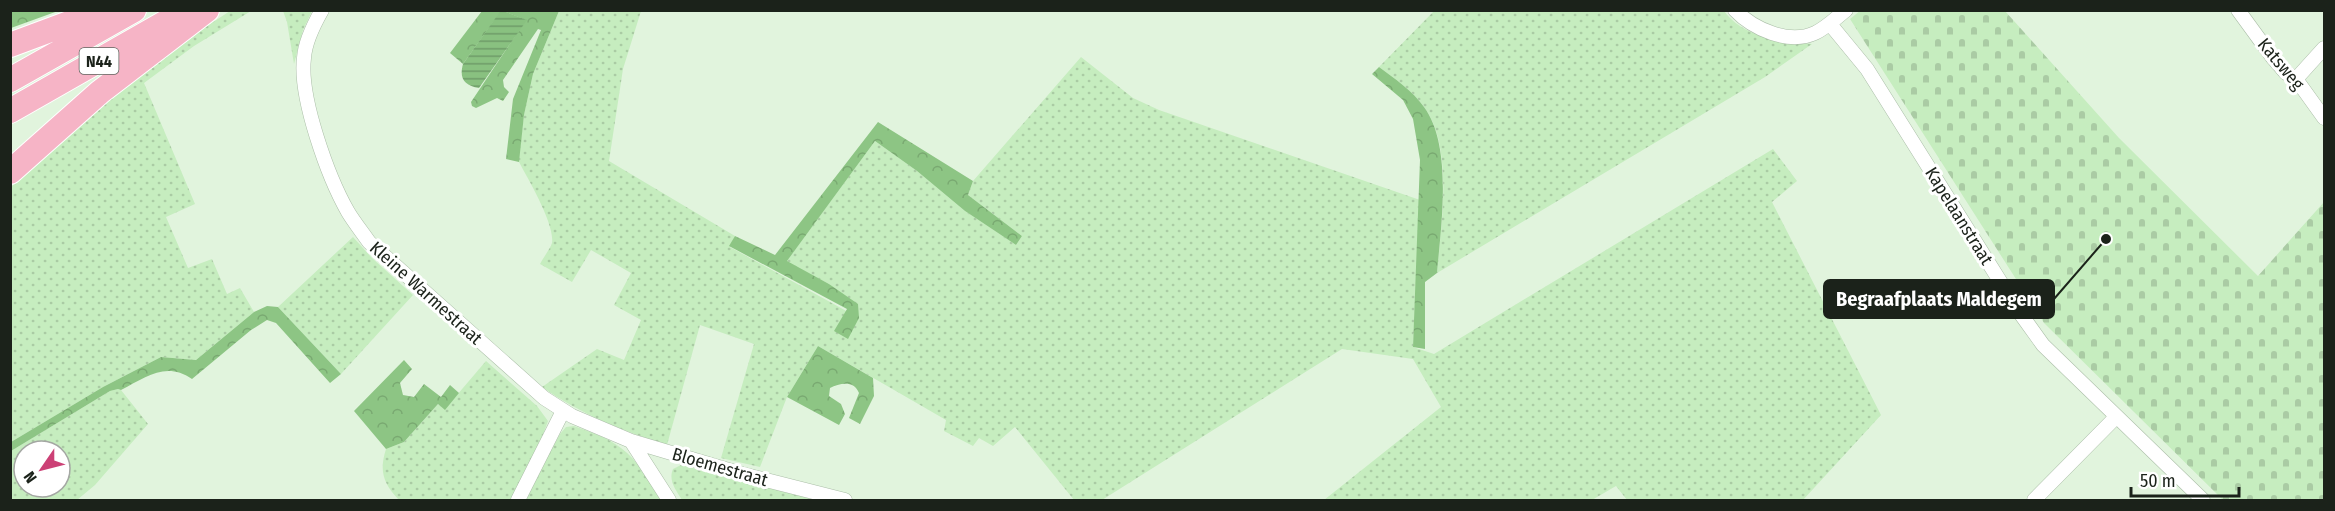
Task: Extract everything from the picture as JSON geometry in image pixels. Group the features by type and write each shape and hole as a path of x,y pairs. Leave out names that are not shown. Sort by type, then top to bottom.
{"highway":[{"path":"10,45 104,10"},
{"path":"10,80 134,10"},
{"name":"N44","path":"10,111 187,10"},
{"path":"10,172 100,92 207,10"}],"street":[{"name":"Kleine Warmestraat","path":"322,10 310,34 304,57 306,100 330,172 348,211 369,242 544,399 563,411 631,441"},
{"path":"1735,10 1758,28 1784,36 1797,37 1814,34 1846,10"},
{"name":"Katsweg","path":"2238,10 2279,65 2296,80 2325,118"},
{"name":"Kapelaanstraat","path":"1830,24 1867,69 2037,337 2203,501"},
{"path":"2296,80 2325,48"},
{"path":"518,501 563,411"},
{"path":"2034,501 2116,417"},
{"path":"631,441 669,501"},
{"name":"Bloemestraat","path":"631,441 742,474 845,501"}],"green space":[{"path":"11,10 58,11 11,28"},
{"path":"1861,10 2005,11 2119,138 2258,276 2324,202 2324,500 2223,500 2044,323 1850,19"},
{"path":"230,11 251,11 194,46 144,83 195,204 166,217 188,268 212,259 227,294 240,288 254,312 196,360 161,357 103,387 16,439 12,439 11,442 11,187 80,120 175,47"},
{"path":"283,11 312,11 303,30 294,64 287,22"},
{"path":"482,11 501,11 463,64 450,53"},
{"path":"503,11 559,11 533,74 524,115 519,162 506,159 513,99 541,30 538,29 503,80 504,87 509,92 503,101 497,98 476,108 471,102 526,20"},
{"path":"559,11 641,11 623,69 609,161 735,236 730,247 859,318 829,284 786,262 875,141 917,171 965,211 1016,245 1022,236 968,195 973,181 1081,57 1133,98 1159,110 1420,200 1413,347 1434,354 1773,149 1797,181 1772,202 1881,415 1803,500 1627,500 1616,486 1592,500 1324,500 1441,407 1413,359 1342,349 1102,500 1074,500 1015,427 993,446 979,438 973,446 944,431 946,420 818,346 787,397 760,467 721,458 754,344 700,325 667,445 602,421 542,387 597,349 624,360 641,320 614,305 631,273 591,250 572,282 540,264 550,248 552,235 540,202 519,162 519,156 524,115 533,74"},
{"path":"1434,11 1724,11 1732,20 1752,33 1812,44 1765,77 1437,273 1443,210 1439,143 1433,124 1420,101 1379,67"},
{"path":"1379,67 1420,101 1433,123 1439,143 1442,164 1442,210 1437,273 1425,282 1425,349 1413,347 1420,160 1413,119 1403,100 1372,74"},
{"path":"878,122 973,181 968,195 1022,236 1016,245 965,211 917,171 875,141 787,261 829,284 858,304 859,318 848,339 834,331 847,309 729,246 735,236 775,255"},
{"path":"353,237 372,258 413,295 341,374 278,307"},
{"path":"267,306 278,307 341,374 330,383 276,323 267,320 251,330 192,379 173,371 156,373 121,390 110,391 31,439 16,439 103,387 161,357 196,360 254,312"},
{"path":"818,346 873,378 874,396 860,424 849,418 859,393 850,384 830,388 829,396 841,404 845,414 839,425 787,397"},
{"path":"404,360 412,369 400,383 403,395 414,397 424,384 441,397 450,385 459,393 445,410 438,404 404,442 386,449 354,411"},
{"path":"486,361 537,406 548,421 538,448 511,500 399,500 389,488 384,476 383,464 386,449 404,442 438,404 445,409"},
{"path":"118,389 148,424 95,485 77,500 11,500 12,450 12,499 72,499 72,439 31,439 110,391"},
{"path":"574,426 616,444 627,453 643,472 661,500 524,500 560,434 566,427"},
{"path":"681,465 816,500 682,500 671,478 673,469"}],"shaded area":[{"path":"501,10 527,20 479,88 470,85 462,77 463,64"}],"place":[{"name":"Begraafplaats Maldegem","path":"2106,239"}]}
